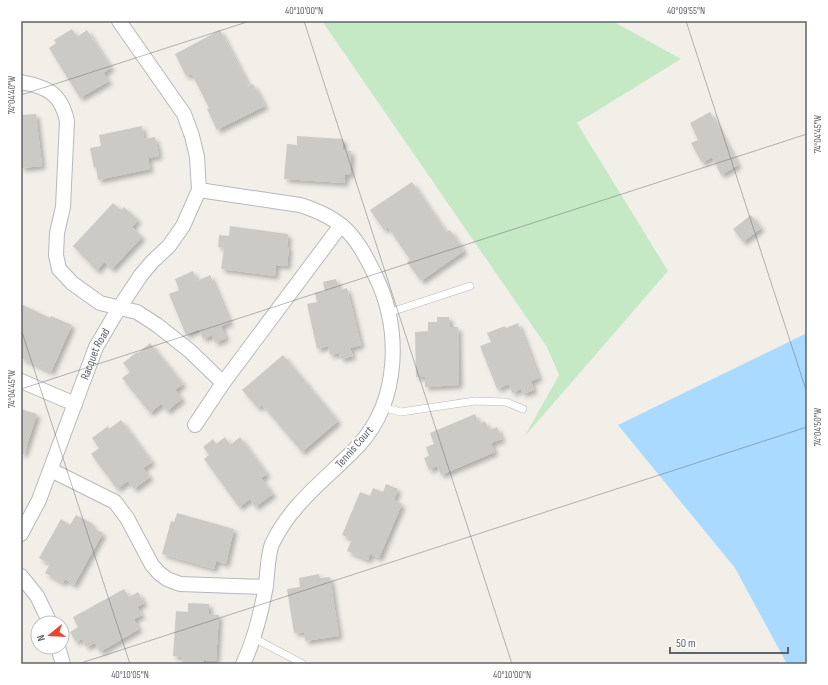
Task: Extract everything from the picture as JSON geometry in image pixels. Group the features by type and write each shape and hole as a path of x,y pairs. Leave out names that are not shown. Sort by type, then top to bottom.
{"street":[{"name":"Racquet Road","path":"21,534 39,500 96,347 141,275 168,246 183,226 199,190 197,157 192,136 184,114 119,21"},
{"path":"21,82 39,85 50,91 60,101 65,111 67,121 63,207 57,234 56,255 59,269 72,283 100,303 137,312 157,325 190,351 223,383"},
{"name":"Tennis Court","path":"199,190 300,205 317,210 341,224 350,232 363,250 380,286 388,313 393,349 392,371 388,393 372,428 360,444 297,506 285,522 271,546 259,622 243,664"},
{"path":"195,424 223,383 341,224"},
{"path":"21,381 75,404"},
{"path":"51,470 115,502 127,518 152,565 167,579 180,584 265,587"},
{"path":"21,576 37,596 46,615"}],"lane":[{"path":"388,313 470,286"},
{"path":"382,407 402,412 476,401 506,402 523,409"},
{"path":"254,638 303,664"}],"green space":[{"path":"322,21 615,21 614,22 681,59 577,123 668,271 525,436 559,375 547,347"}],"water":[{"path":"807,333 807,664 787,664 735,568 618,425"}],"building":[{"path":"72,29 77,37 87,30 111,68 103,73 109,81 80,98 49,48 56,43 54,40"},
{"path":"220,30 249,86 253,84 265,106 217,130 207,109 209,108 192,74 186,76 175,54"},
{"path":"710,112 738,165 721,175 712,157 702,163 691,143 698,140 690,123"},
{"path":"36,114 42,166 21,168 21,115"},
{"path":"142,126 144,139 155,137 159,156 148,158 150,169 98,180 96,167 94,168 90,148 101,146 99,135"},
{"path":"297,136 343,139 343,150 351,151 350,175 345,175 345,183 284,179 287,144 297,145"},
{"path":"412,182 446,232 450,230 464,251 421,281 407,262 410,260 388,227 384,230 370,210"},
{"path":"113,203 121,210 124,207 138,220 132,227 142,237 112,269 104,262 97,271 73,246"},
{"path":"751,215 761,228 743,242 733,229"},
{"path":"230,226 288,234 287,247 289,247 287,266 276,265 275,276 221,269 224,248 218,247 219,235 229,236"},
{"path":"193,271 197,281 210,275 230,322 221,326 226,338 215,343 212,335 203,339 199,329 186,335 169,294 179,290 175,279"},
{"path":"336,279 339,290 347,288 361,345 350,348 353,356 341,359 339,353 330,355 328,346 317,349 307,304 317,302 315,293 325,291 323,282"},
{"path":"21,304 50,318 51,316 72,325 51,372 21,358"},
{"path":"437,317 449,317 450,327 458,327 459,385 425,387 425,377 416,377 415,332 428,331 428,322 437,322"},
{"path":"518,323 539,378 531,381 534,390 523,394 521,389 512,393 509,384 497,389 480,346 491,342 487,333"},
{"path":"150,343 183,384 175,390 182,399 167,411 161,404 150,413 122,378 130,372 123,363"},
{"path":"283,355 338,421 302,452 262,405 258,408 242,390"},
{"path":"21,409 37,414 24,454 21,454"},
{"path":"475,414 479,424 485,421 489,430 497,427 502,439 491,443 495,452 441,475 437,466 429,470 424,458 429,456 426,447 434,444 430,433"},
{"path":"121,420 152,462 143,468 150,477 134,489 128,481 117,489 91,454 99,448 92,438 108,426 109,429"},
{"path":"225,437 230,445 240,437 267,474 261,478 273,494 255,507 250,499 239,507 204,459 209,455 203,447 213,439 216,444"},
{"path":"386,484 398,489 394,500 402,504 379,558 370,554 368,560 347,551 352,539 342,535 360,492 370,496 373,488 383,492"},
{"path":"177,513 234,529 226,564 216,561 214,569 162,554 171,521 174,522"},
{"path":"76,515 93,524 91,527 103,533 74,585 65,579 63,583 45,573 50,564 39,558 61,519 70,525"},
{"path":"319,574 320,578 330,577 339,636 305,641 304,632 294,633 287,589 300,587 299,578"},
{"path":"124,589 129,597 138,592 144,603 137,607 142,615 134,619 139,629 100,652 95,643 86,647 82,639 76,642 70,632 78,627 73,617"},
{"path":"188,603 209,604 209,614 219,615 216,661 204,660 204,664 182,664 183,657 173,656 176,611 188,612"}]}
